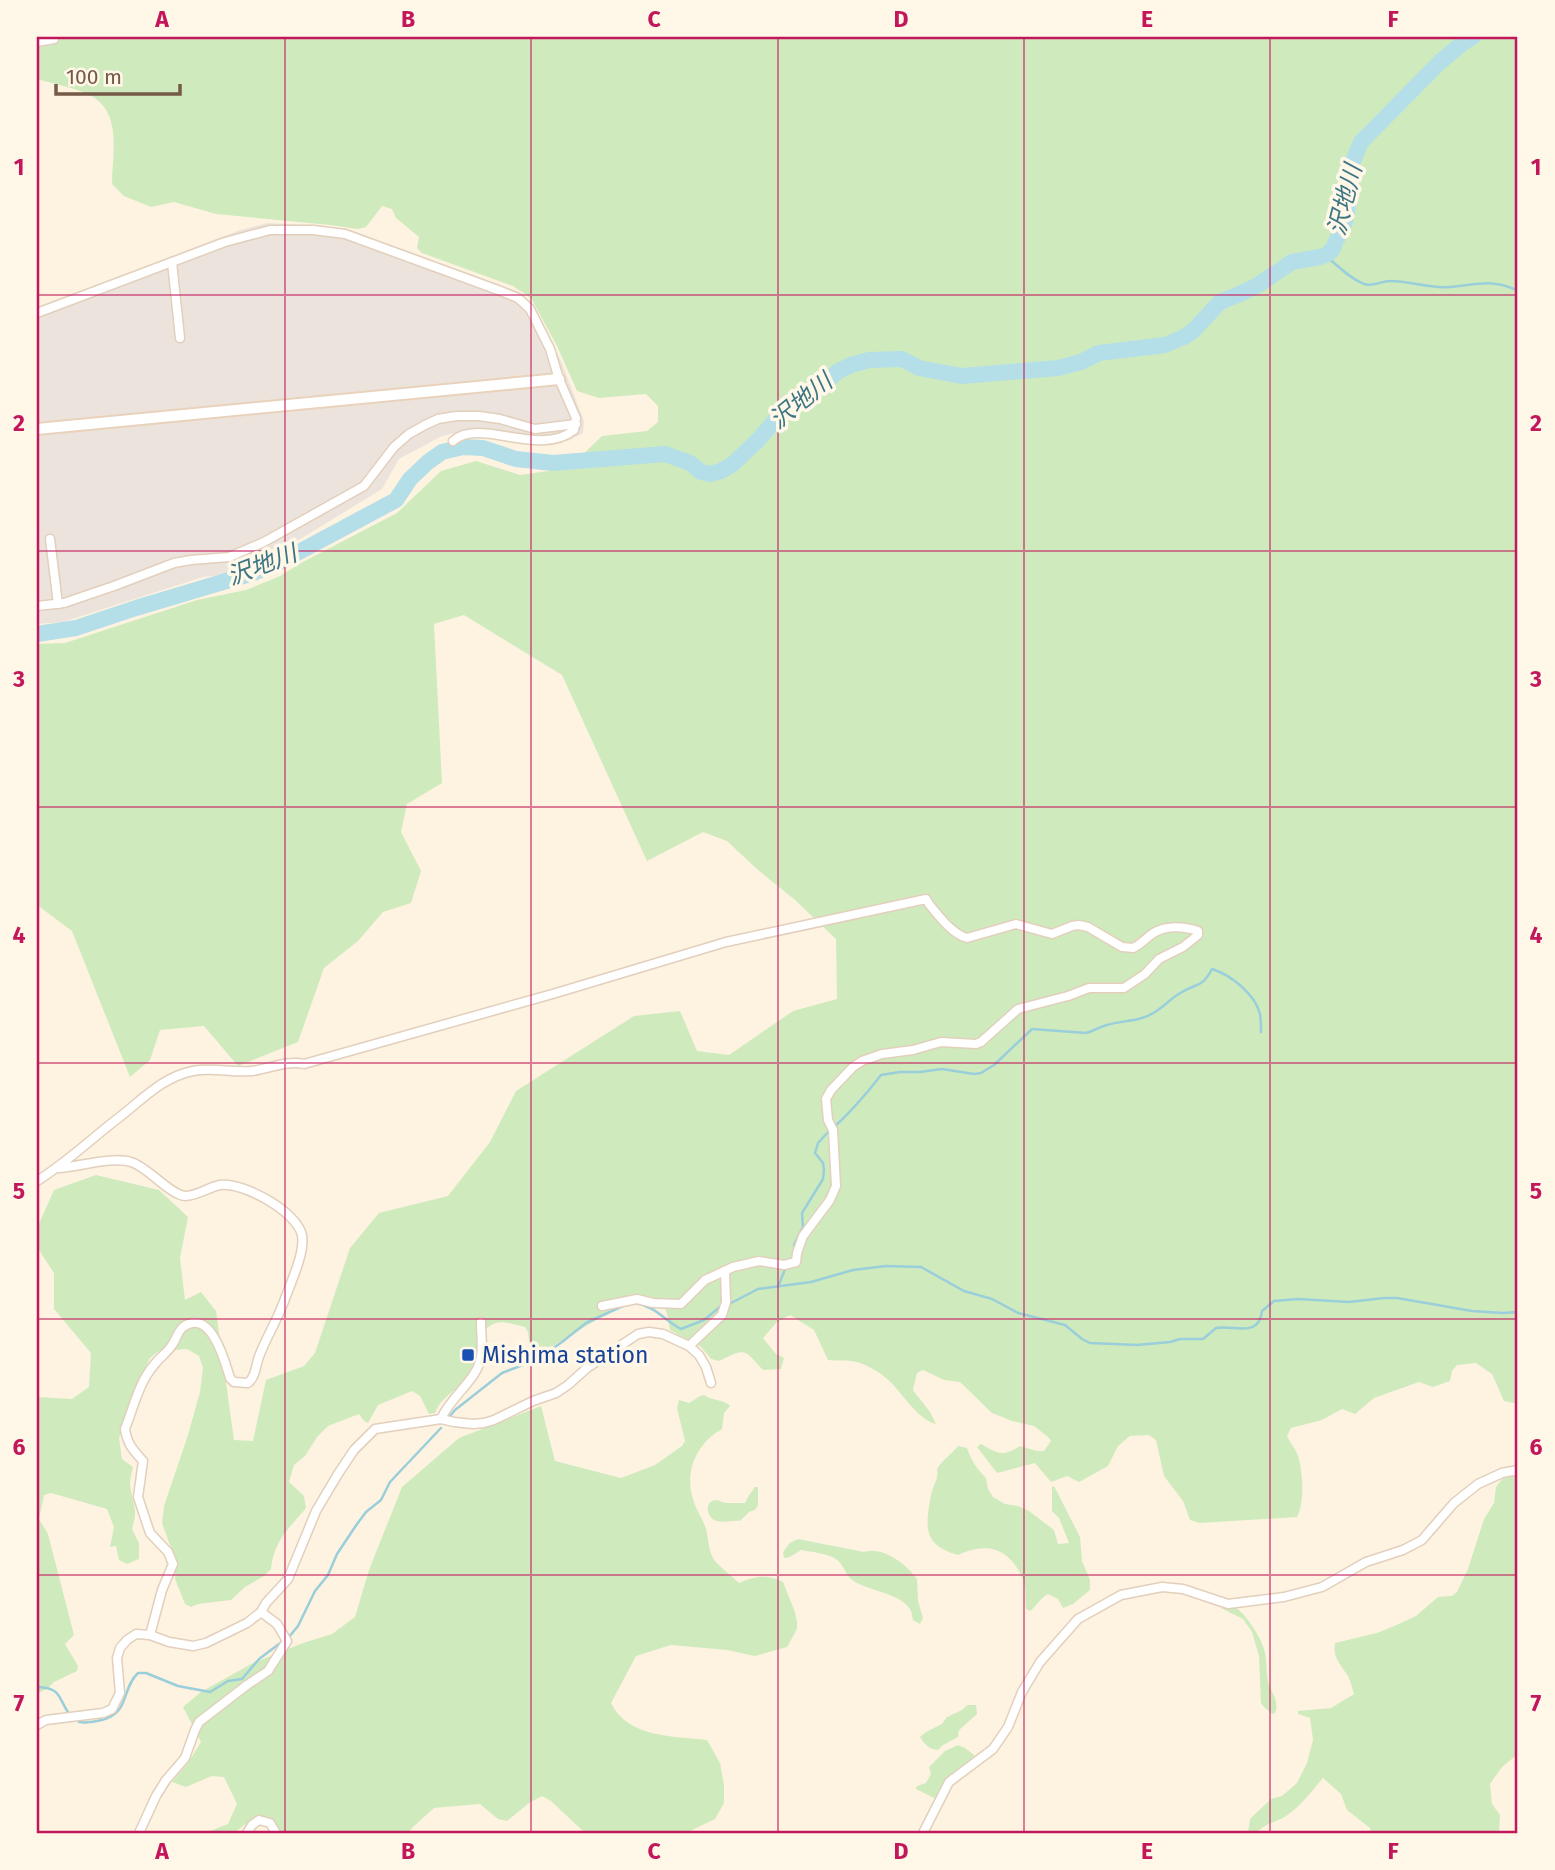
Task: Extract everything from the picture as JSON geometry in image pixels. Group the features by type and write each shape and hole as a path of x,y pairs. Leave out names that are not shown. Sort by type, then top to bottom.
{"street":[{"path":"37,43 54,39"},
{"path":"37,313 225,243 270,230 313,230 345,234 518,298 530,309 550,349 559,379 576,418 574,429 570,433 537,441 470,433 453,441"},
{"path":"172,262 180,338"},
{"path":"37,429 559,379"},
{"path":"37,606 58,604 174,564 229,557 264,542 364,486 394,447 425,425 439,419 479,416 536,429 576,424"},
{"path":"50,539 58,604"},
{"path":"37,1181 58,1168 149,1092 172,1078 193,1071 248,1071 295,1062 304,1064 726,942 926,899 953,930 967,938 1016,925 1048,934 1079,925 1088,927 1122,947 1133,948 1158,930 1180,928 1198,931 1198,935 1189,943 1158,959 1145,974 1124,988 1089,988 1017,1009 976,1044 941,1042 913,1050 881,1054 853,1067 831,1090 826,1100 828,1120 834,1130 835,1191 803,1236 796,1262 784,1265 759,1261 725,1270 705,1280 681,1304 653,1303 637,1298 602,1306"},
{"path":"58,1168 124,1160 139,1165 172,1190 185,1196 221,1185 234,1186 256,1192 267,1199 298,1225 302,1234 303,1248 280,1314 258,1358 254,1377 248,1383 233,1382 219,1343 208,1329 197,1323 186,1325 153,1366 125,1429 127,1442 143,1461 138,1497 150,1533 168,1552 173,1564 162,1590 150,1635"},
{"path":"689,1346 722,1315 726,1302 725,1270"},
{"path":"441,1419 447,1405 478,1367 481,1359 481,1322"},
{"path":"37,1725 46,1720 103,1713 112,1709 120,1693 117,1658 120,1648 136,1634 193,1646 206,1643 247,1623 261,1612 288,1579 316,1511 354,1450 376,1429 441,1419 484,1423 556,1393 587,1368 638,1334 649,1332 663,1334 689,1346 699,1355 711,1383"},
{"path":"923,1833 949,1782 993,1749 1008,1727 1022,1692 1040,1662 1078,1619 1121,1594 1162,1587 1183,1589 1228,1604 1284,1597 1322,1587 1366,1562 1403,1550 1422,1540 1454,1503 1478,1484 1502,1473 1518,1470"},
{"path":"139,1833 156,1796 185,1758 199,1722 268,1671 285,1638 277,1623 261,1612"},
{"path":"247,1833 259,1820 270,1823 276,1833"}],"shaded area":[{"path":"268,223 350,230 519,292 531,302 561,361 584,421 583,433 568,441 538,444 495,432 467,430 442,436 399,459 382,489 271,557 237,573 203,577 63,622 37,624 37,308 240,230"}],"green space":[{"path":"37,37 1518,37 1518,1404 1504,1401 1492,1374 1476,1363 1457,1365 1452,1371 1450,1381 1433,1387 1419,1382 1374,1398 1355,1414 1342,1409 1322,1420 1291,1428 1287,1436 1298,1456 1302,1478 1301,1503 1297,1517 1200,1523 1190,1520 1183,1501 1164,1476 1156,1440 1149,1435 1130,1436 1118,1446 1108,1466 1079,1482 1067,1476 1051,1482 1035,1463 997,1473 977,1447 981,1444 996,1452 1005,1453 1020,1446 1044,1451 1051,1441 1034,1426 992,1413 960,1382 944,1380 923,1370 917,1373 913,1390 936,1424 922,1417 883,1375 855,1362 828,1360 814,1330 790,1315 777,1322 763,1338 776,1354 784,1358 781,1369 763,1370 744,1352 719,1361 711,1359 701,1347 670,1330 662,1301 631,1294 618,1307 551,1347 539,1350 530,1349 525,1327 498,1322 489,1327 477,1338 476,1354 468,1374 442,1401 435,1413 429,1414 420,1396 412,1391 378,1405 368,1423 359,1414 328,1426 305,1456 294,1465 289,1482 304,1496 306,1508 279,1542 271,1569 231,1600 191,1607 185,1604 175,1579 176,1562 162,1523 164,1506 200,1392 203,1368 199,1356 187,1349 159,1351 150,1358 119,1438 122,1459 133,1467 130,1484 135,1510 132,1529 139,1543 139,1559 127,1564 119,1560 116,1546 110,1547 114,1527 107,1509 51,1493 44,1495 39,1519 48,1534 74,1635 65,1644 78,1666 77,1671 37,1694 37,1397 72,1399 89,1387 91,1353 54,1309 54,1273 37,1247 37,1228 54,1190 96,1175 159,1190 188,1217 180,1258 185,1300 201,1292 216,1311 234,1440 253,1441 266,1380 304,1366 315,1353 350,1248 379,1213 448,1196 490,1142 516,1091 634,1016 680,1011 697,1051 729,1055 793,1011 837,999 836,939 727,841 703,832 647,861 562,675 464,615 434,624 442,783 407,804 401,832 421,871 411,903 383,912 358,941 324,968 298,1042 238,1066 204,1026 160,1030 150,1060 130,1077 72,931 37,905 37,644 65,643 197,600 246,590 280,576 397,513 441,471 476,461 520,475 569,468 602,436 647,431 658,422 658,406 646,394 599,398 577,391 531,298 513,286 422,253 417,248 419,237 396,218 392,209 382,206 366,227 358,229 216,214 174,202 151,207 124,196 112,184 114,148 112,124 108,114 102,104 88,94 37,81"},
{"path":"704,1395 730,1406 724,1413 722,1429 699,1450 690,1478 693,1499 706,1529 711,1554 739,1583 761,1577 783,1582 795,1612 797,1629 787,1647 755,1656 727,1650 671,1645 636,1656 611,1703 628,1723 640,1729 666,1736 707,1740 720,1763 724,1785 724,1803 715,1819 686,1833 585,1833 542,1796 507,1821 498,1819 480,1804 434,1808 408,1833 283,1833 271,1822 255,1817 234,1833 205,1833 228,1824 237,1804 224,1777 212,1776 186,1787 172,1782 201,1742 183,1707 201,1692 251,1664 332,1634 355,1617 369,1570 402,1487 459,1438 541,1406 555,1461 621,1478 655,1465 682,1446 685,1441 677,1408 679,1400 689,1403"},
{"path":"958,1446 967,1448 986,1478 993,1497 1005,1504 1029,1511 1054,1530 1058,1544 1069,1543 1059,1518 1052,1511 1054,1486 1080,1537 1082,1561 1090,1580 1090,1590 1073,1604 1063,1608 1058,1599 1048,1594 1030,1611 1026,1609 1024,1582 1006,1555 980,1548 958,1555 938,1546 932,1540 928,1517 937,1469"},
{"path":"1518,1474 1518,1754 1502,1767 1490,1784 1492,1804 1500,1815 1499,1833 1371,1833 1370,1828 1347,1810 1341,1794 1323,1778 1291,1812 1256,1833 1248,1833 1250,1819 1271,1799 1282,1796 1297,1783 1307,1763 1313,1740 1310,1718 1298,1714 1298,1711 1331,1708 1354,1694 1348,1676 1336,1657 1335,1643 1392,1627 1416,1616 1438,1597 1452,1596 1457,1592 1468,1569 1484,1519 1494,1503 1496,1487 1502,1479"},
{"path":"755,1487 758,1487 758,1505 740,1521 720,1522 711,1517 709,1503 716,1500 745,1503"},
{"path":"798,1539 864,1552 879,1552 900,1562 917,1579 918,1601 923,1618 920,1624 913,1620 911,1610 905,1603 857,1583 834,1558 801,1550 784,1558 783,1552 790,1543"},
{"path":"1235,1607 1249,1621 1264,1648 1268,1681 1276,1701 1275,1713 1272,1714 1261,1703 1259,1656 1252,1632 1243,1619 1221,1608"},
{"path":"968,1705 976,1705 977,1714 959,1730 958,1737 938,1750 930,1748 920,1737 942,1724 947,1717"},
{"path":"958,1745 974,1755 972,1762 967,1763 936,1799 916,1789 926,1783 931,1774 929,1767 945,1751"}],"waterway":[{"name":"沢地川","path":"37,634 76,628 253,573 284,560 396,500 410,479 442,452 463,447 483,448 516,459 553,463 665,454 710,474 733,464 778,417 821,387 837,372 851,365 869,360 902,359 919,368 962,376 1058,368 1081,362 1099,353 1165,345 1193,331 1220,302 1258,285 1292,262 1320,257 1332,250 1345,222 1349,201 1349,171 1361,142 1440,62 1473,37"},
{"path":"1325,255 1348,275 1367,285 1391,281 1443,287 1493,283 1518,291"},
{"path":"835,1126 881,1075 942,1069 981,1073 994,1065 1032,1029 1086,1033 1107,1025 1143,1018 1159,1010 1178,994 1202,982 1212,969 1234,981 1253,999 1260,1014 1261,1032"},
{"path":"794,1245 803,1227 802,1213 823,1179 823,1163 815,1153 818,1143 830,1130"},
{"path":"731,1303 758,1289 811,1282 853,1270 886,1266 921,1267 964,1291 992,1299 1018,1313 1065,1325 1090,1343 1137,1345 1203,1339 1216,1328 1245,1328 1256,1325 1262,1311 1274,1301 1298,1299 1349,1302 1397,1298 1472,1311 1518,1312"},
{"path":"778,1287 785,1269"},
{"path":"635,1303 654,1310 681,1329 704,1320 721,1306"},
{"path":"450,1416 502,1373 536,1360 586,1323 625,1305"},
{"path":"289,1637 357,1524 366,1512 381,1500 390,1482 441,1428"},
{"path":"79,1722 111,1717 121,1706 138,1673 146,1673 178,1686 210,1692 228,1681 242,1679 259,1659 283,1641"},
{"path":"37,1687 55,1692 70,1715"}],"place":[{"name":"Mishima station","path":"468,1355"}]}
